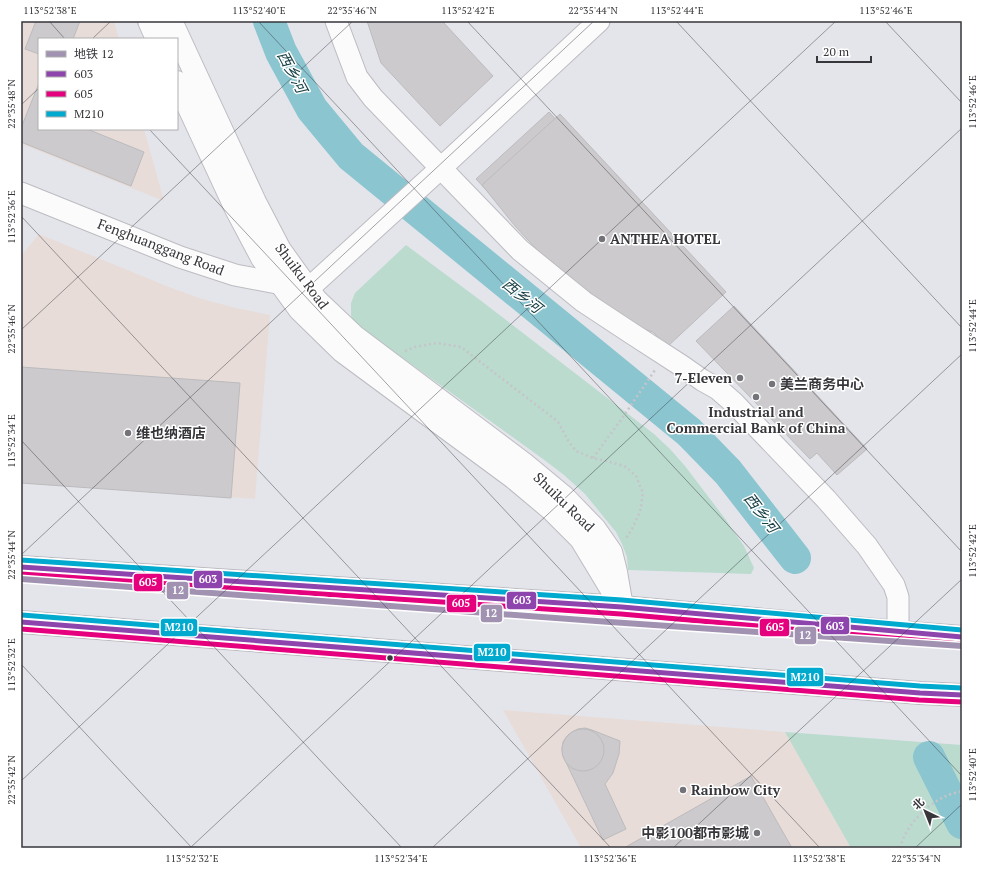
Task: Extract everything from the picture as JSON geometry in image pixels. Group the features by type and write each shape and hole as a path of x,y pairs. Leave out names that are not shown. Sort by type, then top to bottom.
{"main road":[{"path":"149,21 157,38"},
{"name":"Shuiku Road","path":"170,21 280,250 316,300 354,336 523,463 564,497 594,529 611,552 622,607"},
{"name":"Shuiku Road","path":"178,84 236,209 262,258 300,310 342,351 514,478 551,509 581,540 622,607"},
{"path":"21,567 622,607 962,637"},
{"path":"21,622 888,690 962,694"}],"street":[{"path":"336,21 357,77 373,98 520,250 584,302 631,334 718,389 734,403 841,516 867,546 894,585 898,597 898,632"},
{"path":"308,289 599,21"},
{"name":"Fenghuanggang Road","path":"21,192 180,257 236,275 308,289"}],"path":[{"path":"404,352 415,347 437,343 461,347 558,422 568,442 576,451 593,458 614,462 626,468 636,476 643,493 640,512 623,544"},
{"path":"593,458 657,367"},
{"path":"900,848 911,824 926,808 945,796 962,791"}],"shaded area":[{"path":"21,21 114,21 119,38 38,38 38,130 144,130 164,201 21,144"},
{"path":"39,234 202,299 270,315 255,499 21,483 21,256"},
{"name":"Rainbow City","path":"503,710 785,732 851,848 581,848"}],"green space":[{"path":"406,245 654,434 670,449 685,466 744,546 754,568 751,574 628,570 627,557 616,532 585,494 564,475 357,325 351,316 351,303 355,293"},
{"path":"785,732 962,745 962,848 851,848"}],"building":[{"path":"36,21 80,21 73,38 38,38 38,54 25,49"},
{"path":"367,21 443,21 493,76 440,126 381,63"},
{"path":"38,86 38,130 89,130 144,152 131,186 21,142 21,128"},
{"path":"549,112 630,200 558,267 476,179"},
{"name":"ANTHEA HOTEL","path":"560,114 726,292 667,347 653,332 632,326 569,279 539,252 515,226 482,185"},
{"name":"美兰商务中心","path":"734,306 867,449 837,475 817,453 810,459 696,341"},
{"name":"维也纳酒店","path":"21,367 240,383 231,498 21,483"},
{"path":"585,728 620,741 619,754 613,773 605,784 626,829 603,840 563,756 563,742 567,736 578,729"},
{"path":"579,729 587,729 595,732 601,738 604,750 601,762 595,768 587,771 579,771 571,768 565,762 562,754 562,746 565,738 571,732"},
{"path":"751,776 792,848 624,848"}],"waterway":[{"name":"西乡河","path":"269,21 281,52 312,109 351,156 689,432 728,472 795,558"},
{"name":"西乡河","path":"929,757 962,823"}],"metro line":[{"name":"12","path":"21,579 962,646"}],"transit line":[{"name":"M210","path":"21,560 622,600 962,630"},
{"name":"603","path":"21,567 622,607 962,637"},
{"name":"605","path":"21,574 621,614 961,644"},
{"name":"M210","path":"22,615 920,686 962,688"},
{"name":"603","path":"21,622 920,693 962,695"},
{"name":"605","path":"21,629 919,700 962,702"}],"place":[{"name":"ANTHEA HOTEL","path":"602,239"},
{"name":"7-Eleven","path":"740,378"},
{"name":"美兰商务中心","path":"772,384"},
{"name":"Industrial and Commercial Bank of China","path":"756,397"},
{"name":"维也纳酒店","path":"128,433"},
{"name":"Rainbow City","path":"683,790"},
{"name":"中影100都市影城","path":"757,833"}]}
